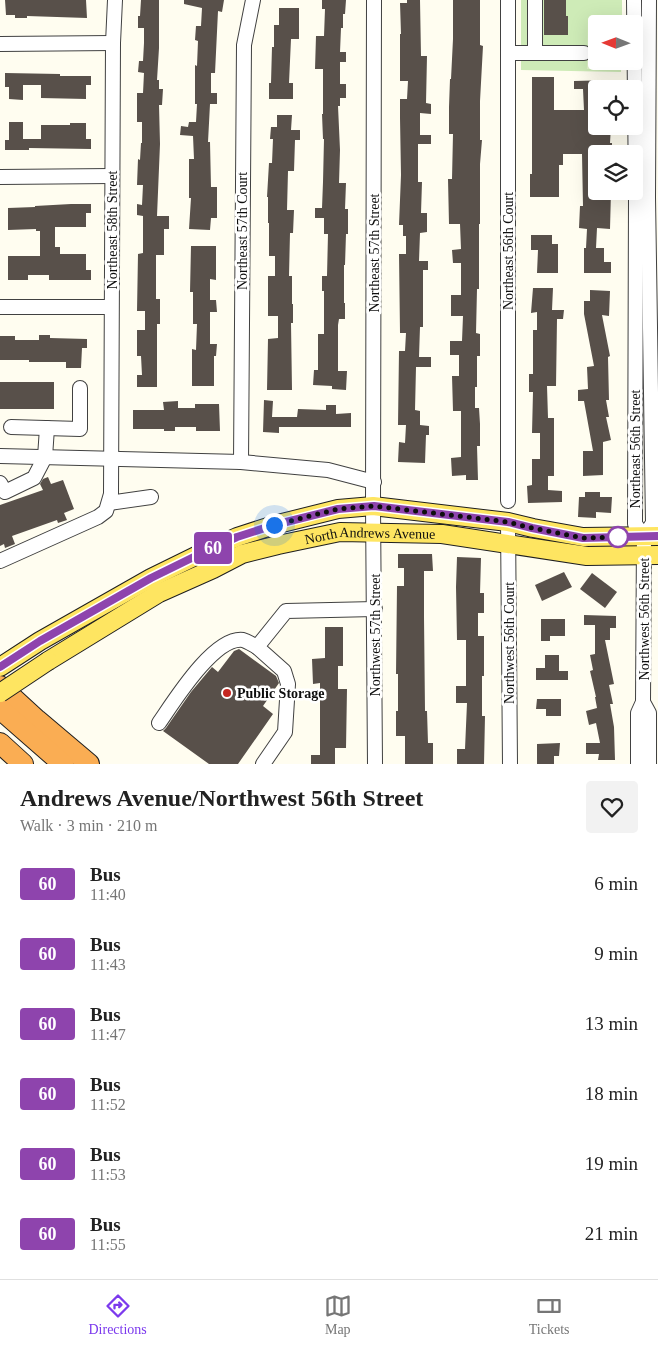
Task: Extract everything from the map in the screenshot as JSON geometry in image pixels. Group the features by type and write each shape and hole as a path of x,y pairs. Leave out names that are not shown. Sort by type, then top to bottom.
{"highway":[{"path":"0,686 89,764"},
{"path":"0,709 63,764"},
{"path":"0,743 23,764"}],"main road":[{"name":"North Andrews Avenue","path":"0,667 40,641 151,578 237,537 274,525 331,511 374,506 508,522 583,538 651,536"},
{"name":"North Andrews Avenue","path":"0,693 48,661 159,593 242,554 278,545 340,532 442,534 587,556 651,555"}],"street":[{"name":"Northeast 58th Street","path":"109,504 112,460 112,43 114,0"},
{"name":"Northeast 57th Court","path":"241,462 244,45 252,0"},
{"name":"Northeast 57th Street","path":"374,0 374,506"},
{"name":"Northeast 56th Court","path":"508,0 508,501"},
{"path":"535,0 535,52"},
{"name":"Northeast 56th Street","path":"634,0 647,197"},
{"name":"Northeast 56th Street","path":"649,0 647,197 653,523 651,536"},
{"path":"0,44 112,43"},
{"path":"508,53 584,53"},
{"path":"0,177 112,176"},
{"path":"0,307 111,307"},
{"path":"11,427 80,429 80,388"},
{"path":"0,483 4,492 34,478 45,458 47,428"},
{"path":"0,456 241,462 328,470 374,482"},
{"path":"0,561 98,517 106,511 109,504 151,497"},
{"name":"Northwest 57th Street","path":"374,506 375,764"},
{"name":"Northwest 56th Court","path":"508,522 510,764"},
{"name":"Northwest 56th Street","path":"638,764 638,714 644,702 651,536"},
{"path":"257,647 286,611 375,609"},
{"path":"159,723 209,656 230,642 243,640 257,647 284,671 288,684 285,732 263,764"},
{"name":"Northwest 56th Street","path":"644,702 649,713 649,764"}],"green space":[{"path":"521,0 622,0 622,15 588,15 588,70 621,70 621,72 521,70"},
{"path":"588,18 588,69 587,69"}],"building":[{"path":"5,0 86,0 87,18 27,16 27,18 15,18 15,15 6,15"},
{"path":"141,0 159,0 157,80 159,80 159,89 163,89 162,105 159,105 160,144 157,216 169,216 169,229 164,229 164,255 156,255 156,299 160,299 160,324 157,324 157,387 137,387 137,375 142,375 141,356 137,356 137,330 145,330 145,311 137,311 138,254 143,253 143,216 137,215 137,204 142,205 143,185 137,185 138,159 140,160 142,143 142,122 137,122 137,93 143,93 144,73 138,72 139,61 143,61 144,43 144,28 138,28"},
{"path":"184,0 224,0 222,12 218,11 215,73 211,73 211,93 217,93 217,104 210,104 208,142 210,142 211,187 217,187 217,218 211,218 210,230 189,229 191,198 189,198 189,159 194,159 193,136 180,135 181,126 188,127 189,122 196,122 195,65 197,66 198,41 195,40 196,26 201,26 202,8 184,4"},
{"path":"322,0 346,0 343,28 341,28 340,52 346,52 346,62 340,62 340,84 346,84 346,98 340,98 340,106 338,106 339,183 346,183 345,209 348,209 348,234 346,234 344,265 345,319 339,319 338,325 338,371 347,371 346,390 332,389 332,386 313,385 314,370 318,370 318,334 324,334 322,276 327,276 328,234 324,234 324,218 315,218 315,208 322,208 323,182 323,69 315,69 316,36 324,36 325,9 322,9"},
{"path":"407,0 420,0 421,56 427,56 426,103 431,104 431,114 420,113 420,135 431,135 431,144 418,144 418,182 422,182 421,213 427,213 427,232 420,233 419,261 428,261 428,270 423,270 423,327 420,327 419,357 431,357 431,367 416,367 415,410 420,411 420,425 429,426 429,435 426,435 425,463 398,462 399,442 405,443 406,425 398,425 399,351 405,351 406,333 400,333 399,254 406,254 406,236 403,236 403,225 399,225 401,175 400,99 407,99 408,81 400,81 400,3 407,3"},
{"path":"453,0 480,0 480,45 483,46 480,101 480,140 482,140 480,164 479,289 477,289 476,333 480,334 480,356 477,356 477,387 475,387 475,408 479,408 480,424 480,446 477,446 478,480 466,480 466,475 452,476 451,458 461,457 461,411 453,411 452,376 459,376 459,355 450,355 450,341 462,341 463,316 451,316 451,295 461,295 461,263 453,263 452,250 461,249 460,224 449,224 448,179 452,179 453,134 449,134 449,107"},
{"path":"544,0 566,0 568,35 544,35"},
{"path":"279,8 299,8 299,39 291,39 289,83 293,83 293,99 269,99 274,25 279,25"},
{"path":"5,73 91,76 91,85 86,85 86,99 41,98 41,85 23,85 23,100 9,99 9,87 5,87"},
{"path":"532,77 554,77 554,110 584,110 583,89 574,89 574,81 588,81 588,135 610,135 610,143 612,143 612,145 588,145 588,200 611,200 610,229 597,228 596,248 604,248 604,262 611,262 611,273 584,273 584,248 586,248 587,229 579,228 580,206 583,206 582,154 563,154 563,165 559,165 559,197 530,197 530,174 532,174"},
{"path":"277,115 292,115 291,130 300,130 300,140 295,140 294,171 288,171 287,210 294,210 293,233 290,233 289,276 292,276 293,304 293,323 291,323 292,390 267,390 268,339 278,338 278,316 268,316 268,276 275,276 275,256 269,256 267,197 269,163 272,163 273,139 270,139 271,127 277,127"},
{"path":"9,122 23,122 23,139 41,139 41,125 86,123 86,139 91,139 91,149 29,148 29,150 5,150 5,140 9,140"},
{"path":"91,204 91,213 86,213 86,227 55,227 55,247 60,247 60,254 86,254 86,270 91,270 91,280 49,280 49,275 28,275 28,280 8,280 8,256 40,256 40,231 36,231 36,229 8,230 8,208"},
{"path":"531,235 552,235 552,244 558,244 558,273 537,273 538,250 531,250"},
{"path":"191,246 216,246 216,280 210,279 210,300 216,300 217,312 210,312 210,344 217,344 216,356 214,356 214,386 192,386 192,349 196,350 197,324 193,324 193,292 190,292"},
{"path":"533,288 553,288 552,310 564,310 563,319 557,319 556,386 547,386 548,418 554,418 554,476 548,476 548,490 562,491 562,502 528,503 527,486 532,485 532,459 540,459 540,433 532,433 533,392 529,392 529,374 533,374 533,330 537,330 537,312 531,313"},
{"path":"590,290 610,291 609,316 602,315 610,356 608,357 609,400 606,400 609,417 606,417 611,440 603,442 603,475 583,476 583,451 593,451 584,401 578,401 578,390 588,389 587,367 594,366 584,314 584,301 590,301"},
{"path":"39,335 50,335 50,338 87,339 87,348 82,348 81,368 66,368 66,362 0,360 0,336 15,336 15,340 39,340"},
{"path":"0,382 54,382 54,409 0,409"},
{"path":"264,400 273,401 272,417 297,417 298,409 326,410 326,405 336,405 336,414 351,413 351,427 279,427 279,433 263,432"},
{"path":"178,401 178,408 195,408 195,404 219,404 220,431 196,431 196,427 175,427 175,431 133,429 133,410 164,410 163,402"},
{"path":"48,477 51,484 63,480 74,509 64,513 67,520 58,523 57,520 12,536 15,544 5,548 4,544 0,546 0,505 43,490 40,484 43,479"},
{"path":"585,492 600,492 600,497 612,497 611,513 596,512 596,518 578,517 579,497 585,497"},
{"path":"398,554 432,554 433,571 424,571 424,617 425,711 427,711 428,743 433,743 433,764 405,764 405,736 396,736 396,711 398,711 398,674 396,674 397,586 404,586 404,568 398,568"},
{"path":"457,557 481,558 480,593 484,593 484,613 478,613 478,636 484,636 482,716 485,716 484,764 457,764 457,749 465,749 467,703 456,703 456,686 466,686 466,640 457,640"},
{"path":"564,572 572,587 542,601 535,585"},
{"path":"592,573 617,592 605,608 580,589"},
{"path":"584,615 616,616 616,628 610,628 610,640 605,640 614,684 609,685 613,704 610,704 614,727 615,760 598,760 599,754 586,754 586,743 600,743 596,723 589,725 586,711 597,708 590,671 593,670 590,655 595,654 595,625 584,625"},
{"path":"541,619 565,619 565,636 550,636 550,641 541,641"},
{"path":"325,627 343,627 343,666 338,666 338,689 347,689 346,748 335,748 335,764 311,764 311,755 320,755 320,683 313,684 312,659 325,658"},
{"name":"Public Storage","path":"239,649 276,676 279,683 263,706 273,714 238,764 209,764 163,731 212,667 218,672 234,651"},
{"path":"545,655 559,655 559,671 568,671 568,680 536,680 536,668 545,668"},
{"path":"537,699 561,699 561,716 546,716 546,709 536,709"},
{"path":"560,743 559,756 554,756 554,764 537,764 537,744"}],"bus line":[{"name":"60","path":"0,667 40,641 151,578 206,551 237,537 274,525 338,509 374,506 508,522 583,538 658,536"}],"place":[{"name":"Public Storage","path":"227,693"}],"route":[{"path":"274,525 338,509 374,506 508,522 583,538 622,537 618,537"}]}
